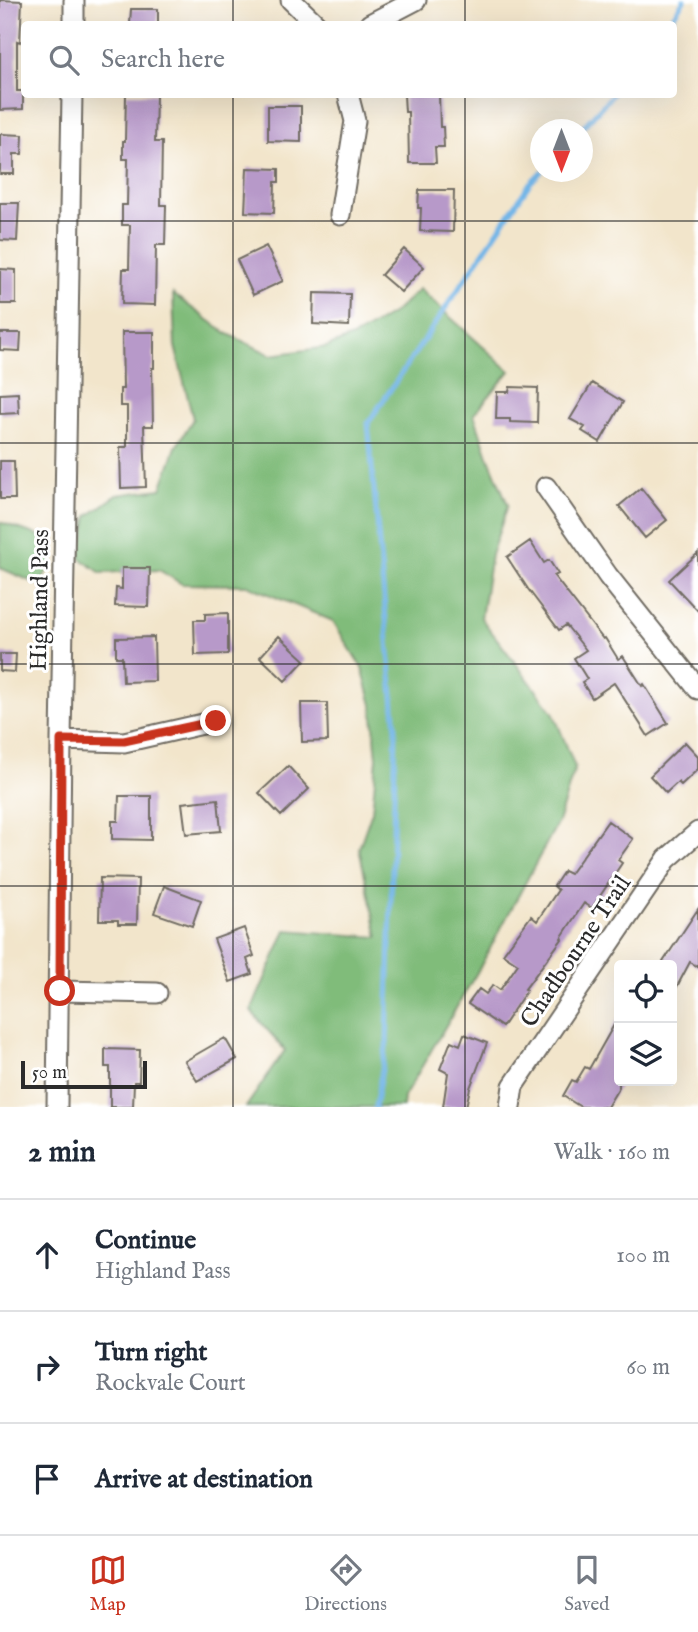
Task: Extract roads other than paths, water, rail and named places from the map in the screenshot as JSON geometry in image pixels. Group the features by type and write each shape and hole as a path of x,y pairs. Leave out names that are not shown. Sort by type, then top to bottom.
{"street":[{"path":"74,0 74,21"},
{"path":"291,0 313,21"},
{"path":"376,21 415,0"},
{"name":"Highland Pass","path":"57,1107 72,98"},
{"path":"340,215 355,121 349,98"},
{"path":"546,487 608,576 698,689"},
{"path":"61,740 124,741 216,721"},
{"name":"Chadbourne Trail","path":"510,1107 513,1086 667,859 698,832"},
{"path":"60,991 157,993"}],"waterway":[{"path":"670,21 684,0"},
{"path":"590,119 609,98"},
{"path":"375,1107 387,1042 396,729 368,423 531,182"}]}
